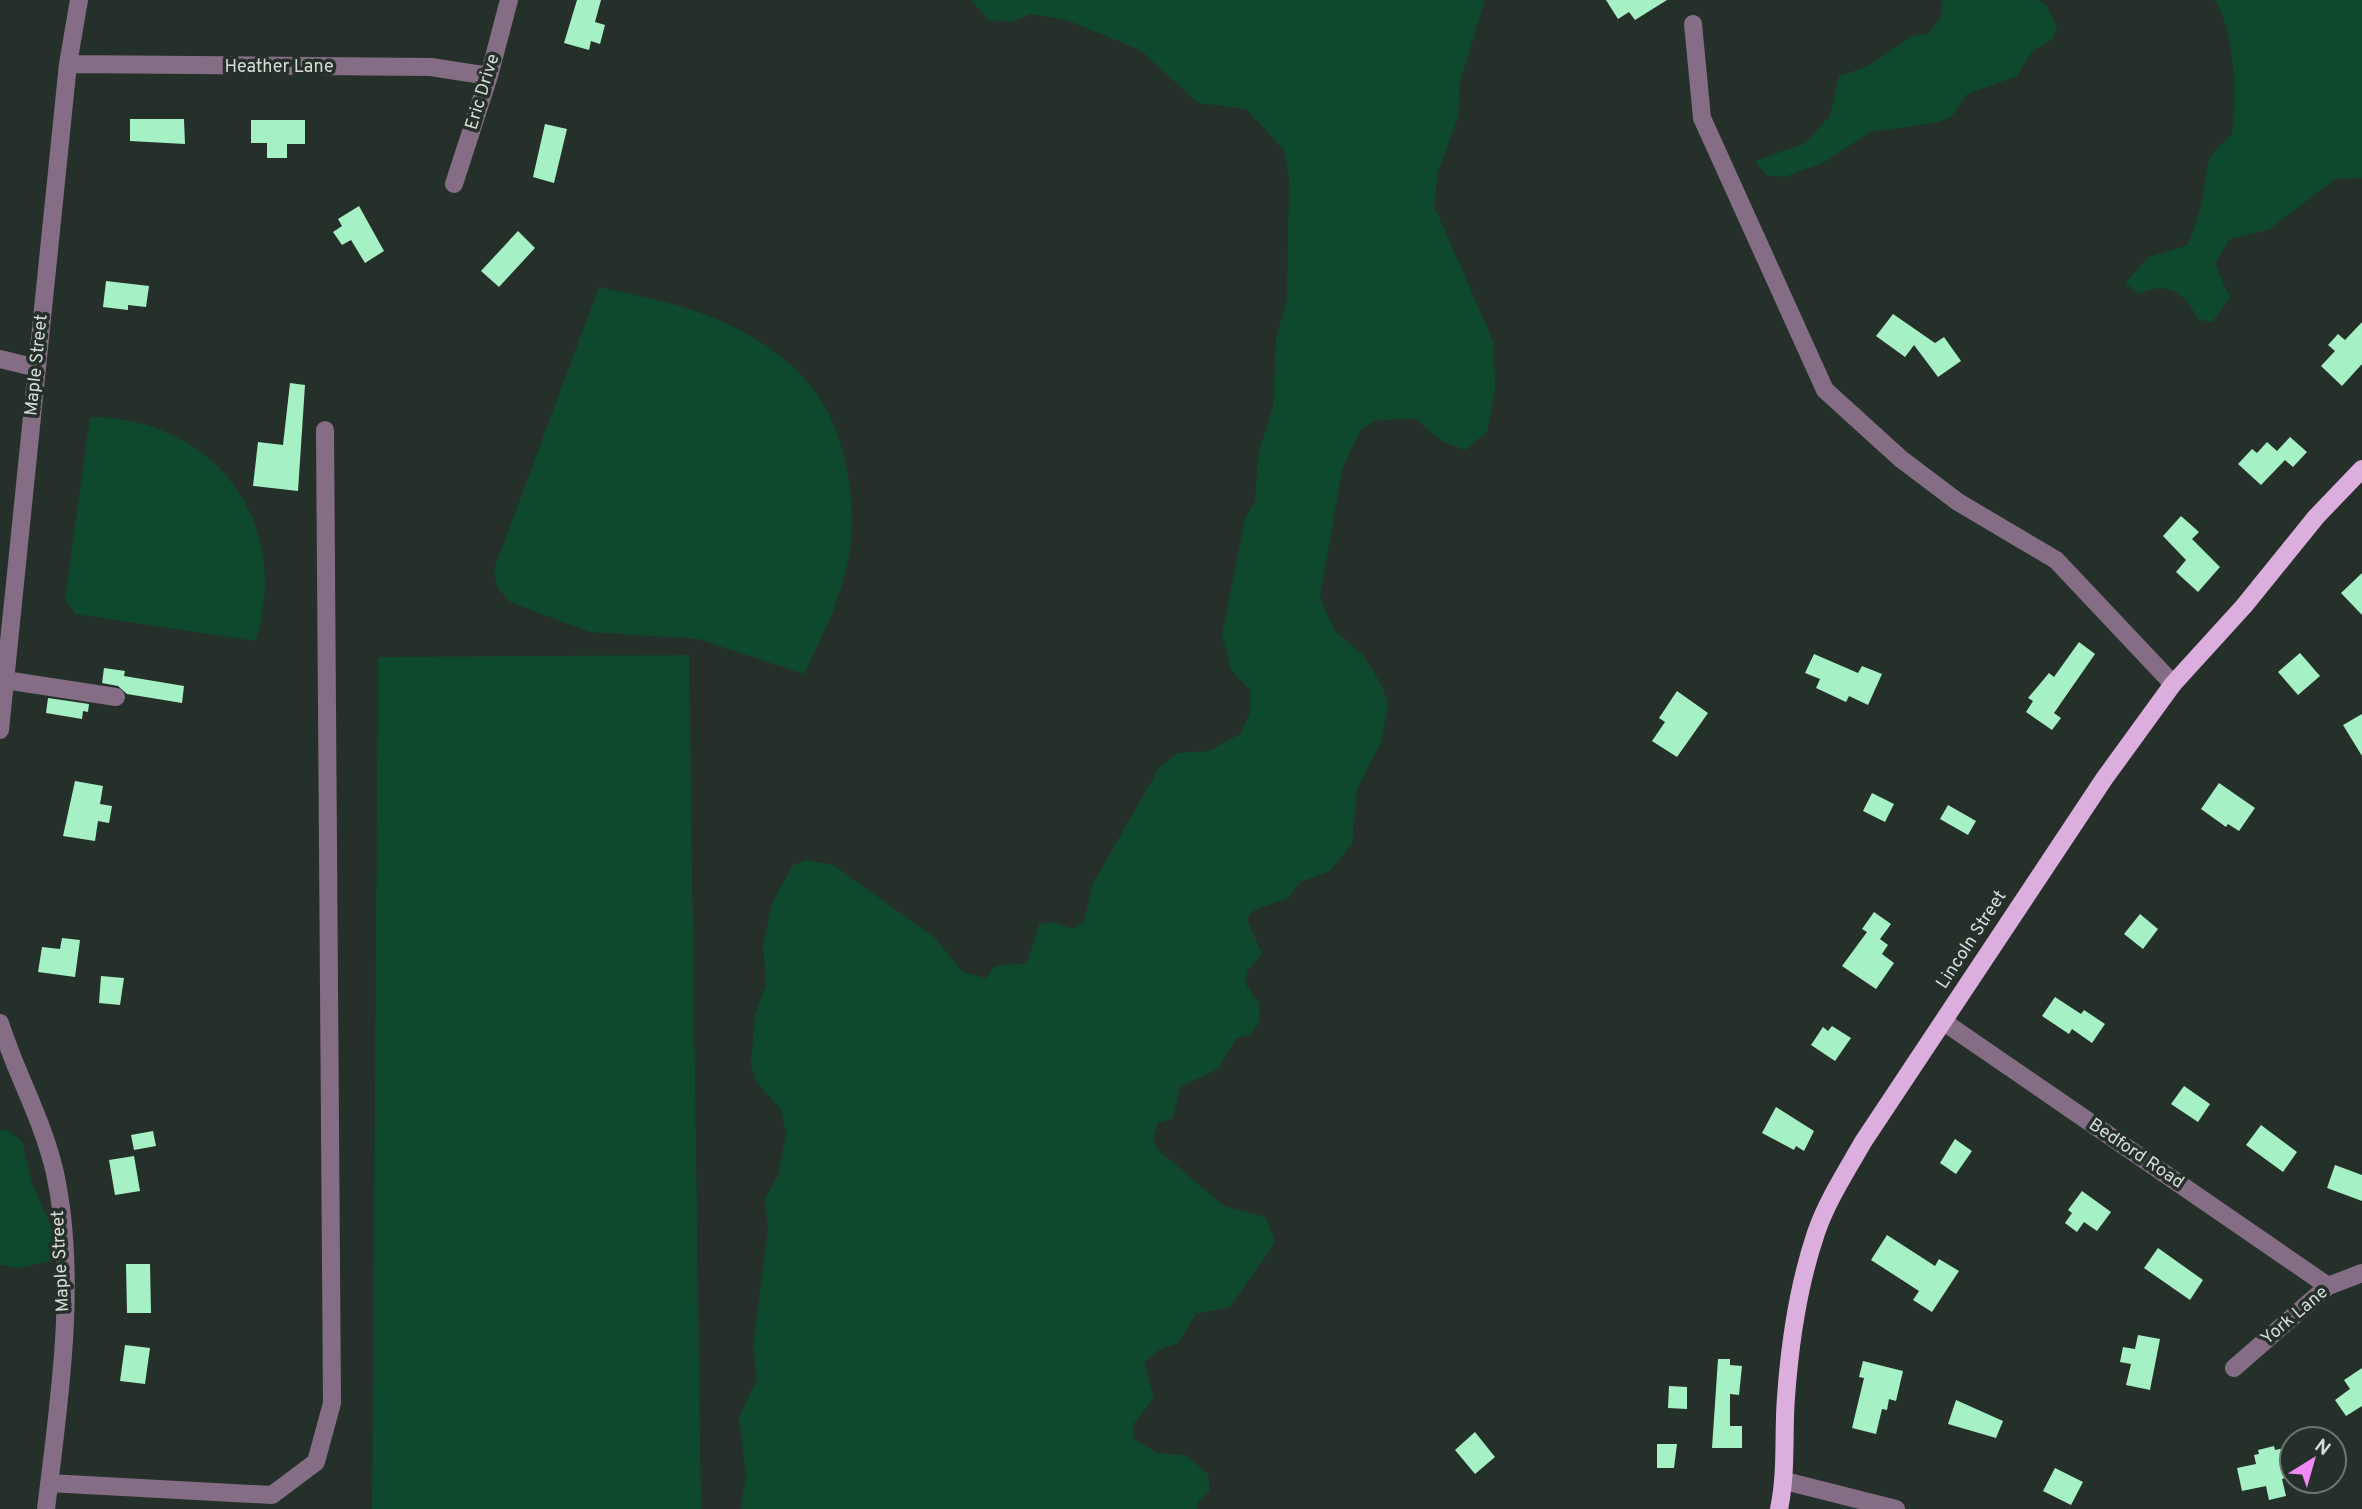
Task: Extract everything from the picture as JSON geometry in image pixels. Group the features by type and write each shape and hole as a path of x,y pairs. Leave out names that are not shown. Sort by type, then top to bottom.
{"main road":[{"name":"Lincoln Street","path":"1779,1509 1785,1482 1786,1398 1794,1325 1817,1231 1863,1142 2104,779 2173,684 2244,606 2316,517 2362,469"}],"street":[{"name":"Maple Street","path":"0,730 68,64 79,0"},
{"name":"Eric Drive","path":"454,184 489,76 509,0"},
{"path":"1693,24 1702,118 1825,390 1901,459 1958,502 2056,560 2173,684"},
{"name":"Heather Lane","path":"68,64 431,67 489,76"},
{"path":"0,359 37,368"},
{"path":"49,1482 272,1494 316,1462 332,1403 325,430"},
{"path":"5,680 116,697"},
{"name":"Bedford Road","path":"1944,1022 2328,1286"},
{"name":"Maple Street","path":"0,1023 44,1131 57,1188 65,1306 61,1386 46,1509"},
{"name":"York Lane","path":"2234,1368 2328,1286 2362,1273"},
{"path":"1785,1482 1896,1509"}],"green space":[{"path":"971,0 1485,0 1460,82 1458,117 1438,173 1434,206 1494,343 1495,392 1487,432 1465,450 1443,442 1414,418 1374,421 1361,429 1342,470 1320,597 1334,630 1364,656 1382,686 1388,705 1381,742 1357,789 1352,844 1330,871 1300,882 1288,898 1254,910 1247,919 1262,954 1247,971 1246,985 1259,1003 1260,1021 1249,1035 1236,1038 1219,1068 1180,1087 1172,1119 1158,1123 1153,1138 1157,1149 1224,1206 1266,1217 1275,1243 1230,1307 1196,1314 1178,1343 1158,1350 1144,1363 1154,1398 1133,1424 1134,1439 1157,1453 1185,1455 1208,1474 1210,1490 1197,1503 1197,1509 741,1509 746,1473 739,1417 757,1379 753,1345 768,1231 765,1199 778,1175 786,1134 781,1109 756,1082 751,1064 755,1015 766,984 763,945 772,903 793,865 806,860 833,865 935,938 963,972 986,978 995,966 1027,963 1039,924 1053,922 1073,929 1084,922 1092,885 1159,768 1177,753 1209,751 1240,734 1250,712 1250,690 1231,670 1222,635 1245,518 1255,501 1258,453 1273,407 1276,339 1287,299 1289,177 1284,150 1246,109 1198,103 1140,50 1067,20 1031,14 1012,22 989,20"},
{"path":"1942,0 2038,0 2046,5 2057,27 2053,39 2031,53 2017,76 1967,94 1952,116 1940,122 1870,132 1823,163 1784,177 1766,175 1755,161 1804,144 1830,116 1839,76 1868,66 1912,36 1928,34 1941,17"},
{"path":"2215,0 2362,0 2362,178 2335,179 2268,230 2230,239 2215,264 2230,298 2212,322 2199,320 2188,302 2175,291 2159,288 2139,294 2125,283 2149,257 2188,245 2202,202 2211,157 2232,135 2234,83 2231,48"},
{"path":"599,287 682,307 742,331 794,368 828,412 836,429 847,470 852,526 845,575 828,623 804,674 698,639 590,632 510,602 497,587 494,569"},
{"path":"90,417 134,422 174,436 207,457 233,484 252,518 263,556 264,597 256,641 75,614 65,599"},
{"path":"689,655 701,1509 372,1509 378,657"},
{"path":"0,1130 7,1130 22,1141 33,1186 53,1231 50,1261 19,1268 0,1265"}],"building":[{"path":"577,0 601,0 595,22 605,25 600,44 591,41 589,50 564,43"},
{"path":"1606,0 1667,0 1635,20 1629,12 1618,19"},
{"path":"130,119 184,119 185,144 130,141"},
{"path":"251,120 305,120 305,144 287,144 287,158 267,158 267,143 251,143"},
{"path":"545,124 567,129 554,183 533,177"},
{"path":"359,206 384,251 365,263 351,240 342,245 333,232 342,226 338,219"},
{"path":"518,231 535,248 499,287 481,271"},
{"path":"106,281 149,286 146,307 128,305 128,310 103,307"},
{"path":"1893,314 1935,343 1944,337 1961,361 1938,377 1914,345 1905,357 1876,336"},
{"path":"2362,322 2362,364 2342,386 2321,366 2335,351 2328,345 2338,334 2345,340"},
{"path":"290,383 305,385 298,491 253,486 258,442 283,445"},
{"path":"2290,437 2307,452 2293,467 2285,460 2261,485 2238,464 2252,449 2257,453 2267,442 2277,451"},
{"path":"2181,516 2199,532 2192,539 2220,567 2198,592 2176,572 2186,560 2163,536"},
{"path":"2362,573 2362,615 2341,593"},
{"path":"2079,642 2095,654 2054,713 2061,718 2052,730 2026,712 2033,701 2028,698 2049,673 2054,677"},
{"path":"2300,653 2320,676 2298,695 2278,672"},
{"path":"1814,654 1858,673 1862,666 1882,674 1868,705 1849,696 1846,702 1816,688 1820,679 1805,673"},
{"path":"104,668 125,671 124,676 184,686 182,703 127,694 118,686 102,683"},
{"path":"1677,691 1708,713 1677,757 1652,741 1665,722 1659,718"},
{"path":"48,698 89,704 88,712 83,711 82,719 46,713"},
{"path":"2362,714 2362,756 2343,725"},
{"path":"75,781 103,786 100,804 112,806 109,823 98,821 95,841 63,836"},
{"path":"2219,783 2255,808 2239,831 2228,824 2226,827 2201,809"},
{"path":"1872,793 1894,804 1885,822 1863,811"},
{"path":"1948,805 1976,821 1968,835 1940,819"},
{"path":"1874,912 1891,924 1880,939 1888,945 1882,954 1894,963 1876,989 1842,966 1867,932 1862,929"},
{"path":"2140,914 2158,929 2143,949 2124,934"},
{"path":"62,938 80,940 75,977 38,972 42,947 60,949"},
{"path":"101,976 124,978 120,1005 99,1003"},
{"path":"2055,997 2081,1014 2084,1010 2105,1024 2092,1043 2072,1029 2069,1034 2042,1016"},
{"path":"1832,1026 1851,1038 1835,1061 1811,1045 1823,1027 1828,1031"},
{"path":"2184,1086 2210,1104 2198,1122 2171,1104"},
{"path":"1776,1107 1814,1131 1804,1151 1796,1146 1794,1150 1762,1133"},
{"path":"2261,1125 2297,1152 2283,1172 2246,1145"},
{"path":"153,1131 156,1146 134,1150 131,1135"},
{"path":"1955,1139 1972,1151 1956,1174 1940,1163"},
{"path":"134,1156 140,1191 115,1195 109,1160"},
{"path":"2335,1165 2362,1175 2362,1201 2327,1188"},
{"path":"2082,1191 2111,1212 2097,1231 2084,1222 2077,1232 2065,1223 2072,1213 2068,1210"},
{"path":"1887,1235 1935,1266 1939,1259 1959,1271 1932,1312 1913,1300 1919,1291 1871,1260"},
{"path":"2158,1248 2203,1280 2190,1300 2144,1268"},
{"path":"126,1264 150,1264 151,1313 127,1313"},
{"path":"2138,1335 2160,1339 2150,1390 2126,1385 2131,1364 2120,1362 2123,1347 2135,1349"},
{"path":"125,1345 150,1348 145,1384 120,1381"},
{"path":"1718,1359 1730,1359 1730,1365 1742,1366 1739,1395 1730,1394 1730,1426 1742,1426 1742,1448 1712,1448"},
{"path":"1863,1361 1903,1371 1896,1401 1889,1399 1887,1410 1882,1409 1876,1434 1852,1428 1864,1378 1859,1377"},
{"path":"2362,1368 2362,1406 2346,1416 2335,1400 2350,1389 2344,1380"},
{"path":"1669,1386 1687,1387 1687,1409 1668,1408"},
{"path":"1956,1400 2003,1421 1996,1438 1948,1424"},
{"path":"1475,1432 1495,1457 1475,1474 1455,1450"},
{"path":"1657,1444 1677,1444 1674,1468 1657,1468"},
{"path":"2274,1446 2275,1450 2278,1449 2278,1495 2286,1496 2269,1500 2266,1486 2242,1491 2237,1468 2256,1464 2254,1455 2259,1454 2258,1450"},
{"path":"2055,1468 2083,1482 2071,1505 2043,1491"}]}
